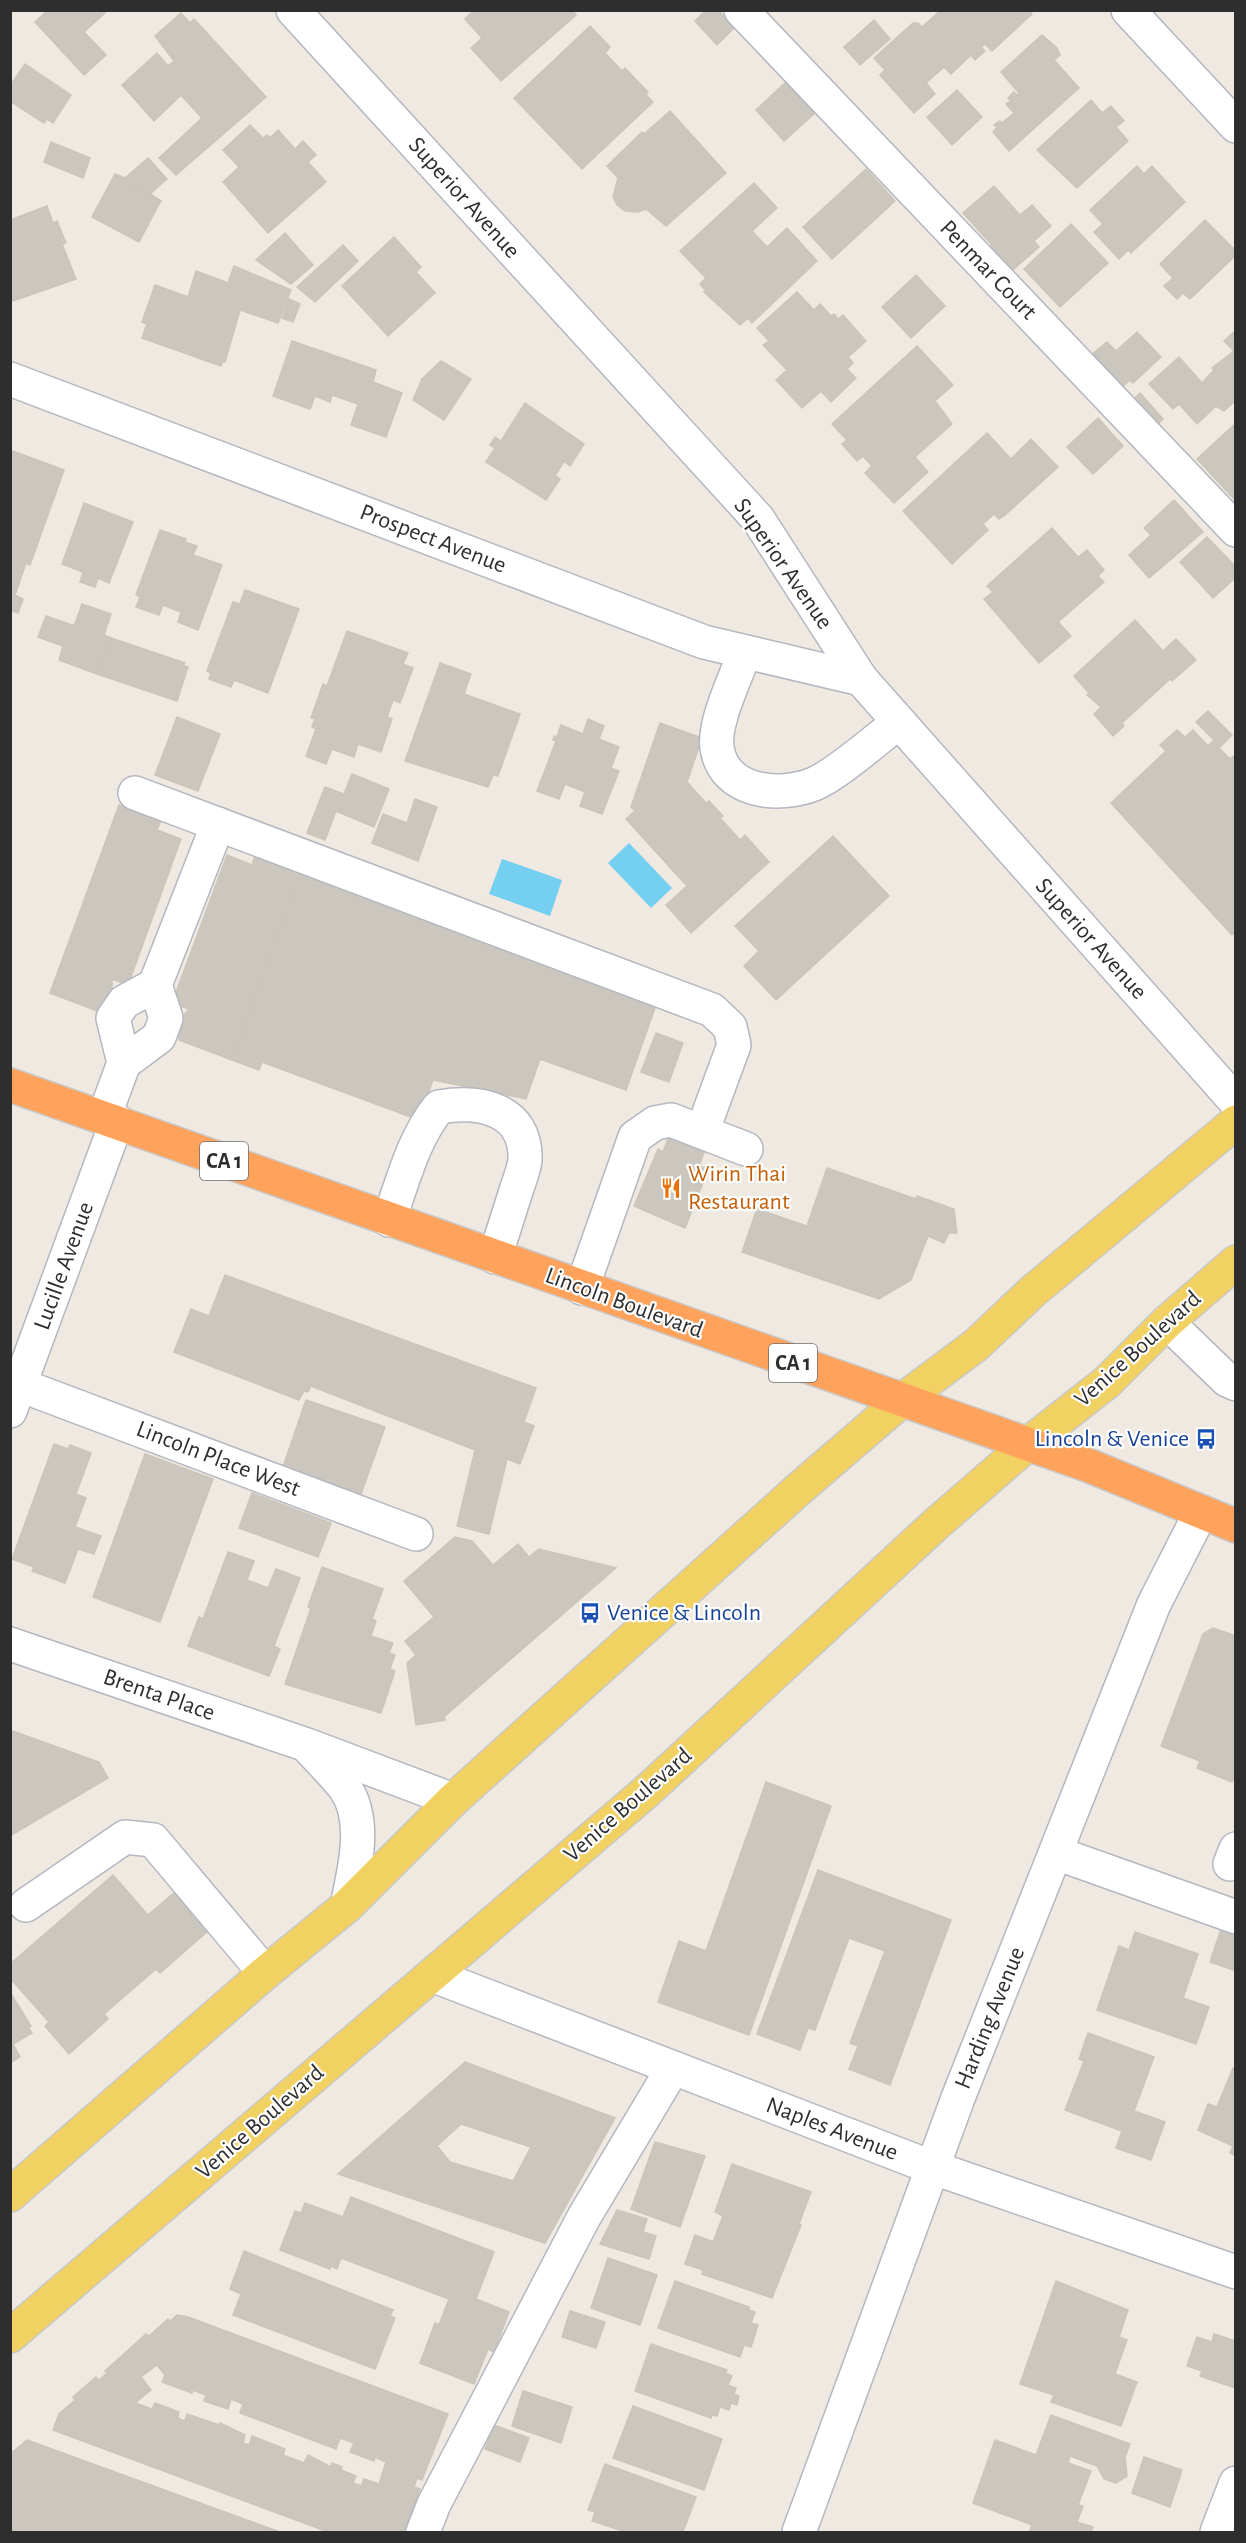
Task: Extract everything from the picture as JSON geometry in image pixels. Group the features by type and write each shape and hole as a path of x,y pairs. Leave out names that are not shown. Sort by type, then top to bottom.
{"highway":[{"name":"Lincoln Boulevard","path":"10,1085 1090,1466 1236,1526"}],"main road":[{"path":"16,2182 347,1906 453,1800 791,1496 901,1401 976,1345 1032,1292 1236,1122"},
{"name":"Venice Boulevard","path":"10,2336 647,1791 921,1537 1028,1444 1107,1382 1167,1322 1236,1262"}],"street":[{"name":"Superior Avenue","path":"293,10 758,519 861,679 1236,1102"},
{"name":"Penmar Court","path":"741,10 1236,530"},
{"path":"1128,10 1236,126"},
{"name":"Prospect Avenue","path":"10,379 704,642 861,679"},
{"path":"745,652 720,722 717,748 726,771 739,783 756,789 789,790 815,783 899,723"},
{"path":"135,793 712,1010 730,1027 734,1045 702,1132"},
{"name":"Lucille Avenue","path":"15,1398 110,1119 124,1063 159,1037 166,1018 155,985 218,824"},
{"path":"389,1220 417,1143 426,1123 439,1107 460,1104 492,1109 510,1118 523,1139 525,1162 495,1257"},
{"path":"582,1288 635,1137 655,1123 671,1120 746,1149"},
{"path":"1167,1322 1227,1380 1236,1384"},
{"name":"Lincoln Place West","path":"15,1398 416,1534"},
{"name":"Harding Avenue","path":"799,2532 932,2167 1154,1604 1201,1512"},
{"name":"Brenta Place","path":"10,1644 307,1745 453,1800"},
{"path":"307,1745 346,1790 360,1838 347,1906"},
{"path":"26,1905 125,1837 153,1840 265,1973"},
{"path":"1056,1853 1236,1917"},
{"name":"Naples Avenue","path":"432,1975 932,2167 1236,2272"},
{"path":"423,2532 434,2504 584,2217 674,2068"},
{"path":"1218,2532 1236,2484"}],"water":[{"path":"629,843 672,888 651,908 608,863"},
{"path":"502,859 562,880 550,916 489,894"}],"building":[{"path":"48,10 108,10 84,32 106,55 84,75 35,22"},
{"path":"474,10 576,10 574,13 576,15 501,81 471,48 482,38 465,19"},
{"path":"706,10 718,10 734,28 717,45 695,21"},
{"path":"941,10 1029,10 1032,14 992,51 985,44 981,47 985,51 975,60 971,55 951,74 944,67 926,83 935,94 914,113 880,75 885,70 874,58 913,23 918,23 922,27"},
{"path":"181,13 190,23 194,19 266,97 176,175 159,158 202,118 181,95 154,121 122,85 157,53 168,66 174,61 155,36"},
{"path":"874,20 890,39 860,65 844,47"},
{"path":"590,26 610,47 605,53 622,71 625,68 648,92 646,95 653,102 582,169 514,98"},
{"path":"1042,35 1057,48 1060,55 1054,60 1079,88 1009,151 993,132 997,127 994,125 1000,121 1002,123 1014,113 1006,104 1011,101 1008,98 1014,92 1016,95 1019,93 1001,72"},
{"path":"25,64 71,95 53,123 47,119 44,123 10,101 10,86"},
{"path":"786,82 815,113 784,141 756,110"},
{"path":"957,90 982,117 952,145 927,117"},
{"path":"1091,100 1102,113 1111,106 1124,121 1116,127 1128,141 1077,188 1037,150"},
{"path":"670,111 726,173 666,226 646,209 638,212 625,211 617,205 613,197 618,178 607,166 642,132 644,134"},
{"path":"250,125 263,138 267,135 270,138 278,130 295,149 303,141 316,155 308,162 326,182 268,233 223,182 239,167 223,150"},
{"path":"51,142 90,158 83,178 44,162"},
{"path":"148,158 167,179 150,194 161,201 159,204 115,174 125,178"},
{"path":"1137,166 1144,174 1152,166 1185,202 1131,253 1128,250 1119,259 1094,232 1103,224 1090,210"},
{"path":"866,169 895,201 832,259 803,227"},
{"path":"115,174 159,204 139,242 92,217"},
{"path":"754,183 777,208 752,231 767,247 787,228 817,261 752,323 748,318 740,325 704,292 706,291 700,284 706,278 680,251"},
{"path":"994,186 1020,215 1032,205 1051,226 1034,241 1039,247 1007,275 989,253 992,245 963,213"},
{"path":"47,206 53,223 57,221 66,243 62,244 76,279 10,302 10,220"},
{"path":"1205,220 1236,251 1236,255 1190,299 1183,293 1177,299 1164,286 1173,278 1160,264"},
{"path":"1071,224 1108,263 1060,307 1024,269"},
{"path":"285,233 313,265 291,284 256,260"},
{"path":"394,237 421,267 416,272 435,293 388,336 342,286"},
{"path":"343,245 358,261 315,302 297,287"},
{"path":"234,266 291,290 278,323 240,310 225,362 223,361 221,366 142,338 147,324 142,322 155,285 188,297 196,271 228,283"},
{"path":"916,275 945,306 911,338 882,307"},
{"path":"797,292 814,310 820,304 831,316 834,314 838,319 843,315 866,341 848,357 853,363 847,369 856,378 831,402 821,391 802,408 776,380 787,370 763,345 769,341 757,328"},
{"path":"289,299 300,304 293,322 282,318"},
{"path":"1236,330 1236,400 1224,411 1216,406 1197,424 1179,404 1173,409 1149,384 1179,357 1202,383 1214,370 1212,368 1234,351 1224,341"},
{"path":"1137,332 1161,357 1133,383 1130,380 1117,392 1086,359 1107,342 1116,351"},
{"path":"292,341 376,370 373,382 402,393 386,437 351,425 358,404 332,395 330,402 315,396 310,409 273,396"},
{"path":"917,346 953,385 935,401 952,424 915,457 928,472 894,503 865,473 872,466 863,456 857,461 842,444 847,440 832,424"},
{"path":"441,361 471,379 444,420 413,400 422,379"},
{"path":"1140,393 1163,419 1151,431 1128,405"},
{"path":"525,403 584,444 570,466 564,461 555,476 560,479 546,500 486,462 495,448 490,445 495,437 501,441"},
{"path":"1098,418 1123,446 1093,474 1067,447"},
{"path":"1236,423 1236,501 1197,459"},
{"path":"987,433 1011,459 1031,439 1058,467 1004,516 999,519 994,514 983,524 988,530 952,564 903,511"},
{"path":"10,450 64,470 30,565 26,563 15,595 23,599 18,613 10,610"},
{"path":"1174,500 1203,532 1149,578 1129,555 1151,535 1144,528"},
{"path":"84,503 133,522 109,583 98,578 95,587 80,582 83,572 62,564"},
{"path":"1052,528 1078,557 1087,550 1104,570 1098,576 1104,582 1058,622 1071,636 1039,663 984,599 993,592 987,586"},
{"path":"160,530 186,539 185,542 197,546 193,555 222,565 198,630 178,622 181,612 163,605 159,615 136,607 140,597 136,595"},
{"path":"1207,537 1236,567 1236,577 1213,598 1180,562"},
{"path":"245,590 299,609 268,693 234,680 231,687 209,679 211,673 207,671 233,602 240,604"},
{"path":"82,604 111,614 104,635 111,638 97,674 59,660 63,646 38,637 46,616 75,624"},
{"path":"1135,620 1163,651 1176,639 1196,660 1172,681 1170,679 1122,723 1124,726 1113,736 1094,714 1101,707 1087,695 1089,693 1074,676"},
{"path":"347,631 408,653 403,664 413,668 400,703 393,700 387,717 392,719 381,752 358,744 354,757 332,749 326,764 306,756 316,729 312,727 315,719 311,718 323,684 327,686"},
{"path":"111,638 185,663 183,666 188,667 177,701 97,674"},
{"path":"440,663 471,674 464,694 520,714 498,776 493,775 488,787 405,761"},
{"path":"1208,711 1232,735 1219,748 1230,759 1236,754 1236,931 1232,935 1111,803 1166,751 1160,745 1177,730 1185,737 1193,730 1208,746 1214,740 1196,722"},
{"path":"177,717 220,734 198,791 155,775"},
{"path":"588,719 604,726 599,739 619,747 611,768 619,771 602,814 580,806 585,792 565,784 559,799 537,791 556,741 553,740 554,736 557,737 561,725 583,734"},
{"path":"660,723 702,738 687,782 706,803 709,801 723,816 720,818 740,840 745,835 769,862 691,933 666,905 687,886 626,819 635,811 631,807"},
{"path":"352,774 389,789 374,827 336,811 325,840 307,833 325,787 344,794"},
{"path":"415,799 437,807 418,861 372,843 383,814 407,823"},
{"path":"119,805 161,821 157,830 181,839 128,985 112,979 112,993 100,1012 50,993"},
{"path":"833,836 889,896 776,1000 744,966 759,951 735,926"},
{"path":"256,852 302,869 232,1060 179,1040 180,1020 189,1009 172,1003 227,855 252,865"},
{"path":"302,869 657,1002 626,1090 540,1059 526,1099 433,1080 419,1120 262,1062 259,1070 232,1060"},
{"path":"656,1033 683,1043 669,1082 641,1072"},
{"name":"Wirin Thai Restaurant","path":"671,1131 707,1145 699,1166 708,1170 685,1228 634,1206 658,1149 663,1152"},
{"path":"827,1168 916,1199 917,1196 954,1209 957,1233 949,1233 944,1243 928,1236 911,1280 879,1299 742,1252 757,1209 807,1226"},
{"path":"225,1275 536,1388 524,1422 534,1426 520,1464 507,1459 489,1534 457,1526 475,1450 311,1386 308,1392 304,1391 299,1400 174,1352 191,1309 209,1316"},
{"path":"306,1400 385,1427 361,1494 283,1467"},
{"path":"54,1444 68,1449 70,1445 91,1453 76,1494 86,1498 75,1527 101,1536 94,1554 78,1549 65,1583 32,1571 34,1567 12,1559"},
{"path":"145,1454 213,1479 160,1622 93,1597"},
{"path":"252,1493 331,1523 318,1557 239,1528"},
{"path":"455,1537 472,1541 493,1565 518,1544 529,1557 539,1549 616,1568 445,1716 445,1720 416,1725 407,1663 416,1655 405,1641 434,1617 404,1581"},
{"path":"228,1552 254,1561 247,1580 268,1588 276,1569 300,1578 274,1646 280,1649 269,1676 188,1646 199,1617 203,1619"},
{"path":"322,1567 383,1589 372,1619 376,1621 371,1636 393,1643 389,1653 395,1655 390,1669 395,1671 381,1713 285,1684 311,1608 308,1607"},
{"path":"1213,1628 1236,1636 1236,1774 1232,1782 1197,1768 1200,1761 1161,1746 1203,1634"},
{"path":"10,1730 99,1762 108,1778 10,1836"},
{"path":"766,1782 831,1806 749,2035 658,2002 679,1941 706,1951"},
{"path":"818,1870 951,1920 890,2085 849,2069 858,2046 850,2043 885,1951 849,1938 815,2030 808,2028 800,2050 757,2034"},
{"path":"113,1875 148,1915 174,1893 208,1931 160,1973 156,1969 104,2014 108,2019 69,2054 45,2026 49,2022 10,1978 10,1964"},
{"path":"1222,1926 1236,1931 1236,1971 1210,1962"},
{"path":"1135,1932 1198,1954 1183,1998 1209,2007 1196,2044 1097,2010 1119,1946 1129,1950"},
{"path":"10,1992 31,2026 28,2027 32,2033 13,2044 20,2057 10,2063"},
{"path":"1088,2033 1154,2057 1134,2111 1165,2122 1151,2160 1116,2148 1122,2131 1065,2110 1084,2061 1079,2059"},
{"path":"465,2062 615,2118 545,2243 338,2174","holes":["461,2124 531,2147 513,2181 450,2162 437,2146"]},
{"path":"1233,2068 1236,2069 1236,2156 1230,2153 1233,2146 1198,2130 1208,2104 1217,2107"},
{"path":"655,2142 705,2156 680,2227 631,2209"},
{"path":"732,2164 811,2192 799,2224 801,2225 772,2298 702,2274 703,2270 685,2264 695,2235 713,2242 723,2216 715,2212"},
{"path":"351,2197 494,2252 476,2299 509,2312 494,2352 488,2349 474,2384 420,2363 435,2323 439,2325 449,2299 341,2258 337,2269 331,2266 330,2269 280,2250 295,2211 301,2213 305,2203 343,2217"},
{"path":"617,2210 647,2219 643,2232 656,2236 649,2259 600,2244"},
{"path":"244,2251 393,2310 390,2316 395,2318 375,2369 233,2315 241,2294 230,2289"},
{"path":"608,2258 657,2275 640,2325 591,2308"},
{"path":"675,2281 749,2307 749,2310 755,2312 751,2323 758,2325 751,2347 744,2345 740,2357 658,2328"},
{"path":"1056,2281 1128,2310 1119,2337 1127,2340 1115,2374 1137,2382 1121,2426 1051,2402 1054,2395 1020,2384"},
{"path":"570,2311 605,2322 596,2348 562,2337"},
{"path":"177,2315 188,2317 448,2414 422,2480 417,2478 414,2487 420,2489 404,2532 328,2532 53,2430 59,2414 75,2400 73,2397 96,2377 99,2380 107,2373 105,2371 146,2334 149,2336 168,2319 170,2321","holes":["157,2365 165,2375 162,2382 192,2393 193,2390 206,2395 204,2401 228,2409 231,2399 243,2404 240,2413 336,2449 340,2438 354,2443 350,2452 374,2461 375,2457 386,2462 379,2484 364,2479 361,2486 353,2483 356,2476 341,2470 342,2467 332,2463 331,2467 308,2455 304,2463 283,2455 285,2449 252,2436 249,2445 243,2443 245,2435 220,2423 219,2425 187,2414 185,2421 178,2418 179,2412 155,2403 152,2409 135,2403 151,2390 141,2377"]},
{"path":"1214,2334 1236,2341 1235,2388 1200,2376 1202,2371 1187,2366 1197,2337 1212,2342"},
{"path":"651,2344 727,2370 725,2373 732,2376 728,2385 736,2388 734,2394 739,2396 737,2405 731,2403 729,2410 720,2407 717,2416 712,2415 711,2418 635,2391"},
{"path":"523,2391 572,2407 561,2443 512,2426"},
{"path":"633,2406 722,2439 704,2490 613,2458"},
{"path":"1051,2415 1130,2444 1125,2457 1127,2476 1116,2483 1104,2479 1097,2466 1070,2456 1068,2463 1091,2471 1078,2505 1083,2506 1077,2522 1093,2527 1091,2532 1037,2532 1030,2530 1032,2525 973,2503 995,2440 1036,2455"},
{"path":"494,2425 529,2438 520,2462 485,2449"},
{"path":"27,2440 280,2532 10,2532 10,2454"},
{"path":"1144,2457 1182,2470 1170,2507 1132,2493"},
{"path":"605,2464 696,2497 683,2532 626,2532 592,2521 595,2512 588,2510"}],"place":[{"name":"Wirin Thai Restaurant","path":"671,1188"},
{"name":"Lincoln & Venice","path":"1206,1439"},
{"name":"Venice & Lincoln","path":"590,1613"}]}
